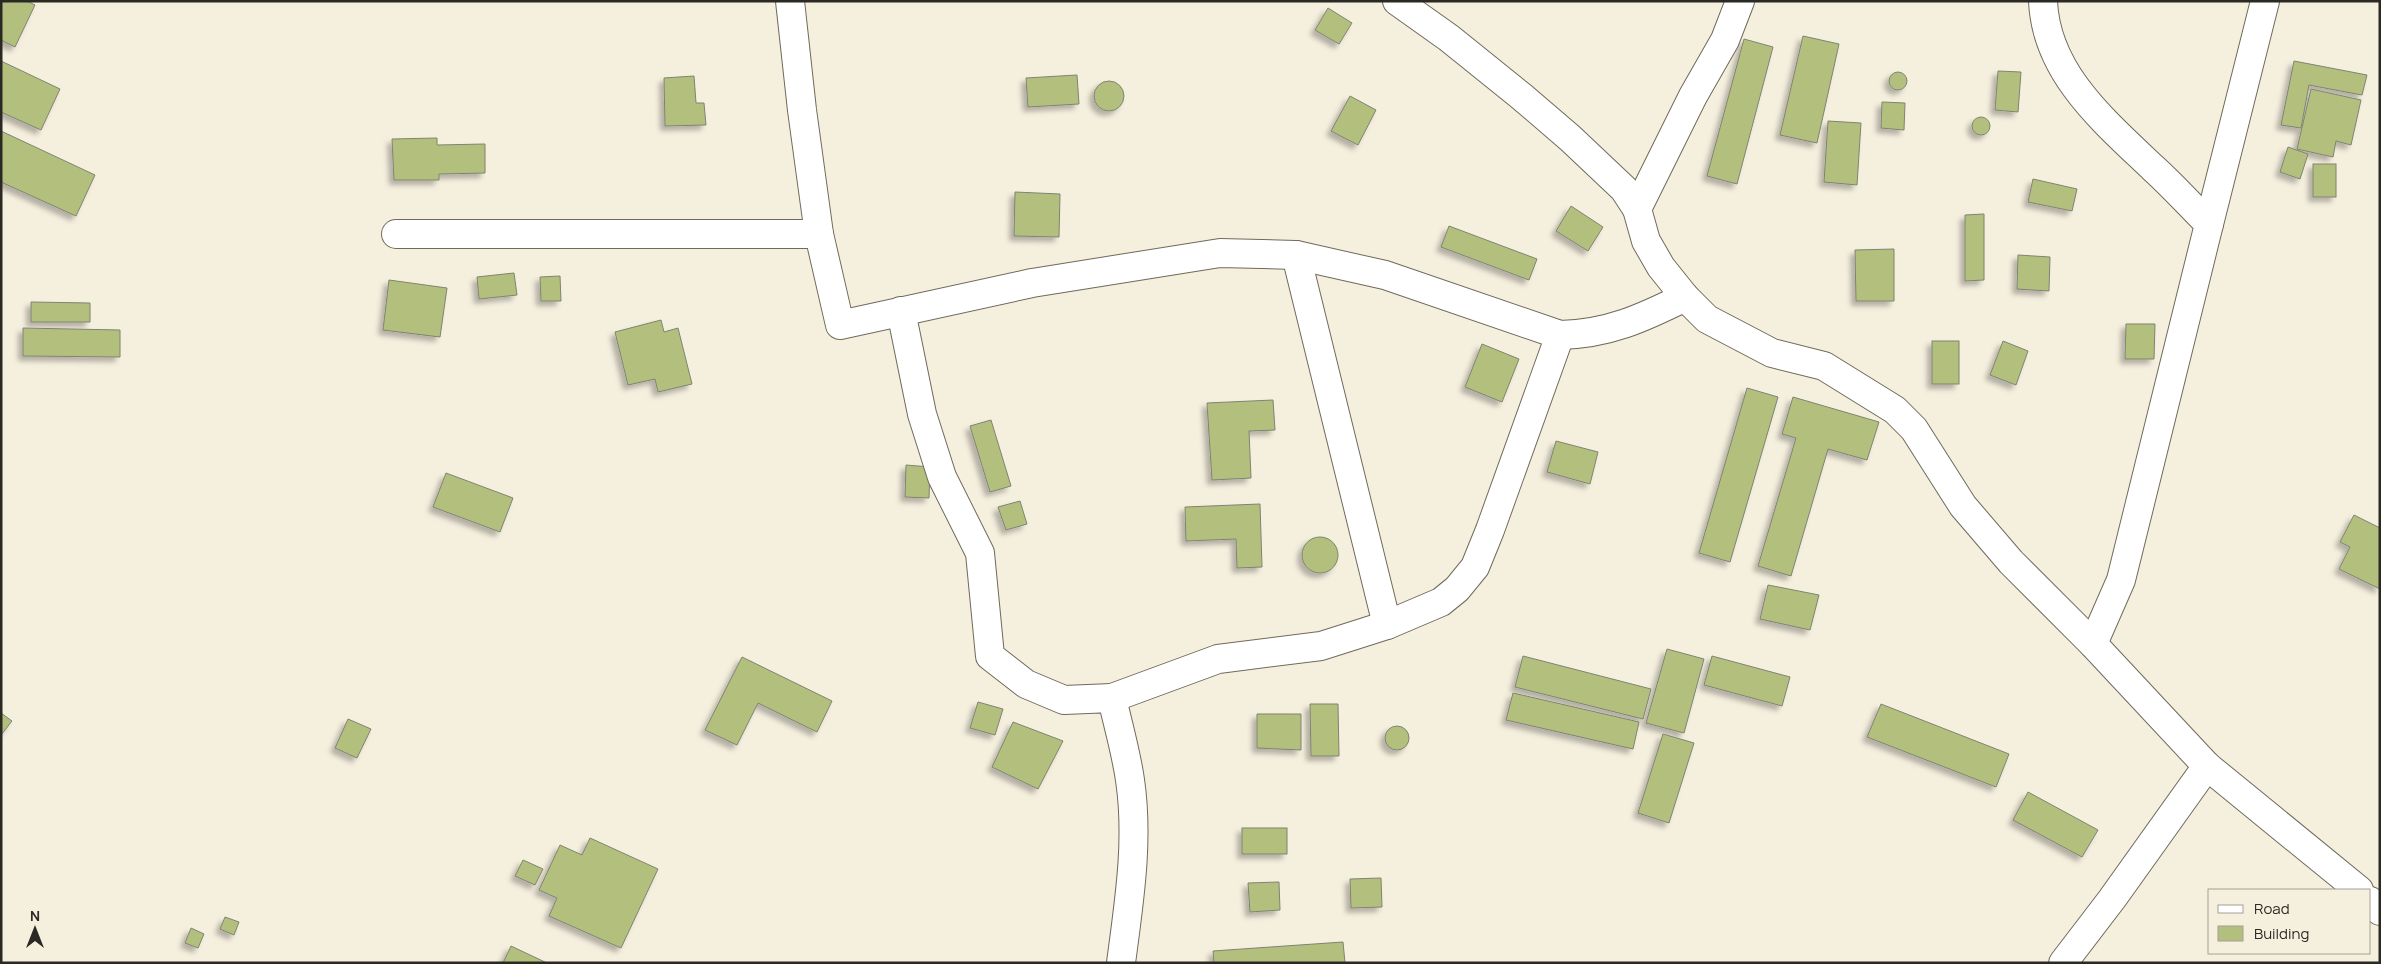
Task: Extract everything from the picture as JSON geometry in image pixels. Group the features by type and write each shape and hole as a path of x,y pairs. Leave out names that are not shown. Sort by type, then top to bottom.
{"street":[{"path":"790,1 802,110 819,234 840,325 1032,283 1220,253 1296,255 1385,275 1560,335 1586,334 1643,319 1685,297"},
{"path":"1397,1 1449,38 1570,138 1624,189 1637,209 1646,240 1661,267 1685,297 1707,319 1772,353 1824,366 1895,410 1914,429 1963,506 2011,562 2093,644 2207,766 2358,889"},
{"path":"1637,209 1693,96 1725,40 1740,1"},
{"path":"2043,1 2056,55 2074,85 2106,124 2209,224"},
{"path":"2093,644 2122,580 2265,1"},
{"path":"396,234 819,234"},
{"path":"1296,255 1387,625"},
{"path":"900,311 922,414 939,468 980,553 990,656 1026,684 1064,700 1112,698 1218,659 1321,646 1387,625 1441,602 1457,589 1475,567 1560,335"},
{"path":"1112,698 1130,780 1133,818 1133,871 1121,963"},
{"path":"2063,963 2112,899 2207,766"},
{"path":"2371,902 2380,911"}],"building":[{"path":"1,1 27,1 35,5 15,47 1,40"},
{"path":"1328,8 1352,23 1339,44 1315,30"},
{"path":"1803,36 1839,44 1817,143 1780,135"},
{"path":"1744,39 1773,47 1737,184 1707,176"},
{"path":"1,61 60,89 41,130 1,112"},
{"path":"2294,61 2367,75 2362,95 2309,85 2301,128 2281,125"},
{"path":"1998,71 2021,72 2018,112 1995,110"},
{"path":"1898,72 1904,75 1907,81 1904,87 1898,90 1892,87 1889,81 1892,75"},
{"path":"1077,75 1079,104 1028,107 1026,78"},
{"path":"694,76 696,103 704,103 706,125 665,126 664,78"},
{"path":"1109,81 1120,85 1124,96 1120,107 1109,111 1098,107 1094,96 1098,85"},
{"path":"2311,89 2361,100 2351,145 2336,141 2333,157 2297,149"},
{"path":"1350,96 1376,110 1358,145 1331,131"},
{"path":"1882,102 1905,103 1904,130 1881,128"},
{"path":"1981,117 1987,120 1990,126 1987,132 1981,135 1975,132 1972,126 1975,120"},
{"path":"1828,121 1861,123 1857,185 1824,182"},
{"path":"1,131 95,175 76,216 1,182"},
{"path":"437,138 437,145 485,144 485,173 439,174 439,180 394,180 392,139"},
{"path":"2288,147 2308,154 2300,179 2280,172"},
{"path":"2313,164 2336,164 2336,197 2313,197"},
{"path":"2033,179 2077,189 2072,211 2028,202"},
{"path":"1015,192 1060,194 1059,237 1014,236"},
{"path":"1571,206 1603,227 1588,251 1556,231"},
{"path":"1984,214 1984,280 1965,281 1965,215"},
{"path":"1449,226 1537,259 1529,280 1441,247"},
{"path":"1894,249 1894,301 1856,301 1855,250"},
{"path":"2018,255 2050,257 2049,291 2017,289"},
{"path":"514,273 517,295 479,299 477,277"},
{"path":"560,276 561,301 541,301 540,277"},
{"path":"389,280 447,288 440,337 383,330"},
{"path":"31,302 90,303 90,322 31,322"},
{"path":"661,320 664,332 678,328 692,384 658,392 655,379 628,385 615,332"},
{"path":"2126,324 2155,324 2154,359 2125,359"},
{"path":"23,328 120,330 120,357 23,356"},
{"path":"1932,341 1959,341 1959,384 1932,384"},
{"path":"2003,341 2028,351 2016,385 1990,375"},
{"path":"1482,344 1519,359 1502,402 1465,387"},
{"path":"1747,388 1778,397 1730,562 1699,553"},
{"path":"1793,397 1879,422 1867,460 1828,449 1791,576 1758,566 1796,438 1782,434"},
{"path":"1273,400 1275,430 1249,431 1251,478 1212,480 1207,403"},
{"path":"991,420 1011,486 990,492 970,426"},
{"path":"1556,441 1598,452 1590,484 1547,472"},
{"path":"906,465 930,467 929,498 905,497"},
{"path":"446,473 513,498 500,532 433,507"},
{"path":"1020,501 1027,524 1006,530 998,507"},
{"path":"1260,504 1262,567 1237,568 1236,539 1186,541 1185,507"},
{"path":"2354,515 2380,528 2380,589 2339,569 2350,547 2340,542"},
{"path":"1320,537 1327,538 1333,542 1337,548 1337,562 1333,568 1327,572 1320,573 1313,572 1307,568 1303,562 1302,555 1303,548 1307,542 1313,538"},
{"path":"1768,585 1819,595 1810,630 1760,619"},
{"path":"1667,649 1704,659 1684,733 1646,723"},
{"path":"1523,656 1651,689 1643,719 1515,687"},
{"path":"1712,656 1790,677 1782,706 1704,685"},
{"path":"742,657 832,701 817,732 758,703 737,745 705,730"},
{"path":"1513,693 1639,722 1633,749 1506,720"},
{"path":"978,702 1003,709 995,735 970,728"},
{"path":"1310,704 1338,704 1339,756 1311,756"},
{"path":"1881,704 2009,754 1996,787 1867,737"},
{"path":"1,713 12,721 1,735"},
{"path":"1257,714 1301,714 1301,750 1257,748"},
{"path":"348,719 371,729 357,758 335,748"},
{"path":"1013,722 1063,741 1038,789 992,767"},
{"path":"1397,726 1402,727 1408,733 1408,743 1402,749 1397,750 1392,749 1386,743 1385,738 1386,733 1392,727"},
{"path":"1663,734 1694,743 1669,823 1638,813"},
{"path":"2028,792 2098,830 2082,857 2013,820"},
{"path":"1242,828 1287,828 1287,854 1242,854"},
{"path":"590,838 658,869 621,948 549,916 557,898 539,890 560,845 582,855"},
{"path":"523,860 543,869 535,885 515,876"},
{"path":"1381,878 1382,907 1351,908 1350,879"},
{"path":"1279,882 1280,910 1250,912 1248,883"},
{"path":"225,917 239,922 234,935 220,929"},
{"path":"191,928 204,934 198,948 185,943"},
{"path":"1343,942 1345,963 1214,963 1213,951"},
{"path":"511,946 547,963 503,963"}]}
